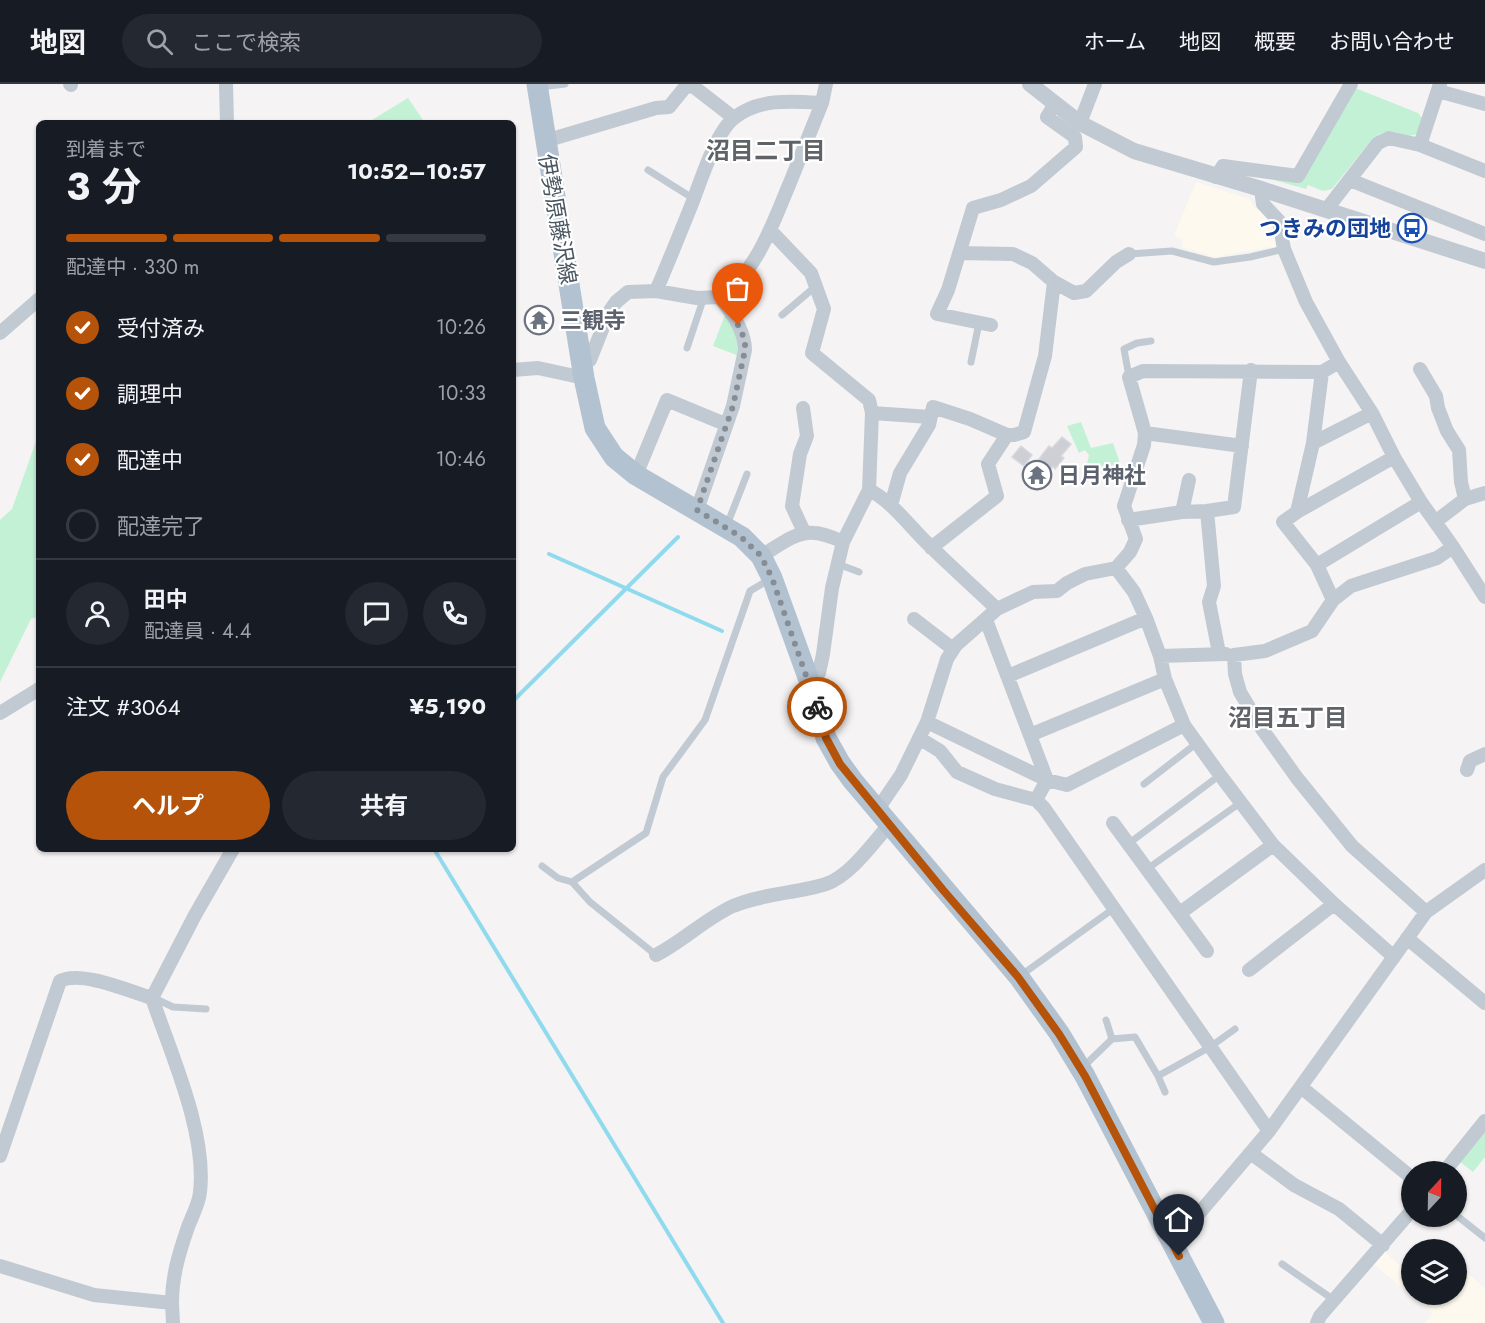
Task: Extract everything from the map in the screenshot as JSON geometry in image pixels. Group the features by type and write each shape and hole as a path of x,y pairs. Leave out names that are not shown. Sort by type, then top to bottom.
{"main road":[{"name":"伊勢原藤沢線","path":"537,86 595,428 614,457 636,475 741,537 761,556 772,578 832,751 882,816 1018,977 1059,1034 1081,1068 1214,1323"}],"street":[{"path":"226,84 227,120"},
{"path":"516,370 538,368 584,370 609,312 616,302 628,292 656,291 719,297 730,290 752,265 771,230 822,104 826,84"},
{"path":"1030,84 1080,123 1134,151 1484,259"},
{"path":"1080,123 1095,84"},
{"path":"1216,177 1223,166 1298,176 1351,84"},
{"path":"545,141 656,108 669,107 686,86 694,87 734,118"},
{"path":"1420,145 1439,88 1485,104"},
{"path":"656,291 701,178 725,128 734,118 753,108 784,100 822,104"},
{"path":"985,324 937,314 948,290 973,208 1001,200 1031,186 1076,147 1075,137 1047,117 1055,104"},
{"path":"1326,210 1378,143 1389,138 1420,145 1485,171"},
{"path":"1350,180 1485,234"},
{"path":"1261,189 1263,204 1279,221 1284,249 1306,302 1339,362 1372,413 1394,457 1421,502 1485,597"},
{"path":"771,230 811,273 824,309 812,353 869,400 872,413 869,490 843,542 837,564 824,654 819,673 810,683"},
{"path":"959,253 1013,254 1032,263 1054,282 1074,293 1086,291 1116,261 1129,254"},
{"path":"891,505 900,473 929,425 933,407 970,419 1007,435 1024,432 1045,356 1054,282"},
{"path":"697,510 733,406 745,350 745,340 730,310 719,297"},
{"path":"0,333 36,302"},
{"path":"656,956 674,946 716,914 736,905 828,883 845,872 882,816 882,803 901,775 927,722 947,659 953,649 997,609 1033,592 1057,591 1085,574 1116,568 1130,552 1136,539 1124,506 1144,445 1145,433 1129,377 1143,371 1322,372 1339,362"},
{"path":"1420,369 1436,396 1438,408 1459,450 1461,482 1465,499"},
{"path":"1128,520 1234,507 1251,370"},
{"path":"1297,512 1313,443 1322,372"},
{"path":"636,475 666,400 725,424"},
{"path":"872,413 930,417"},
{"path":"1313,443 1372,413"},
{"path":"800,414 807,436 800,454 792,506 804,532"},
{"path":"1145,433 1242,446"},
{"path":"931,548 997,496 988,464 1007,435"},
{"path":"1333,600 1317,565 1283,522 1394,457"},
{"path":"1182,512 1188,480"},
{"path":"869,490 891,505 897,520 997,609"},
{"path":"1434,522 1465,499 1485,493"},
{"path":"1317,565 1421,502"},
{"path":"1207,511 1212,529 1217,576 1209,602 1219,653"},
{"path":"761,556 804,532 828,535 843,542"},
{"path":"1160,656 1219,653 1234,655 1265,651 1312,631 1333,600 1351,586 1437,558 1453,547"},
{"path":"1116,568 1134,592 1160,656 1165,679 1184,724 1197,743 1273,845 1334,904 1394,957"},
{"path":"1008,676 1146,618"},
{"path":"914,619 953,649"},
{"path":"986,620 1047,780 1036,800"},
{"path":"1234,655 1235,674 1240,692 1262,729 1297,778 1352,846 1426,912"},
{"path":"1030,735 1165,679"},
{"path":"0,713 36,691"},
{"path":"927,722 1047,780 1067,785 1184,724"},
{"path":"919,738 940,751 957,772 995,789 1036,800 1044,808 1269,1131"},
{"path":"1467,770 1470,761 1485,754"},
{"path":"1113,823 1207,951"},
{"path":"1180,913 1273,845"},
{"path":"174,1323 172,1282 178,1255 200,1194 200,1170 195,1127 152,998 195,915 231,852"},
{"path":"1173,1244 1252,1154 1426,912 1485,870"},
{"path":"1249,970 1278,941 1334,904"},
{"path":"1407,938 1485,1003"},
{"path":"0,1156 60,981 68,977 98,981 152,998"},
{"path":"1301,1087 1401,1169"},
{"path":"1453,1161 1485,1121"},
{"path":"1252,1154 1294,1185 1339,1209 1383,1245"},
{"path":"1317,1323 1320,1316 1401,1223"},
{"path":"0,1266 93,1295 172,1303"}],"lane":[{"path":"537,86 565,84"},
{"path":"648,170 694,199"},
{"path":"1129,254 1172,251 1214,262 1284,249"},
{"path":"782,315 816,286"},
{"path":"687,348 704,297"},
{"path":"971,362 985,324"},
{"path":"1129,377 1124,349 1137,343 1151,341"},
{"path":"726,528 747,474"},
{"path":"837,564 859,572"},
{"path":"572,882 646,833 663,777 705,720 750,591 772,578"},
{"path":"1144,784 1197,743"},
{"path":"1128,844 1220,775"},
{"path":"1147,869 1240,803"},
{"path":"542,866 558,878 572,882 590,902 656,956"},
{"path":"1018,977 1113,909"},
{"path":"152,998 173,1007 206,1009"},
{"path":"1106,1020 1112,1039"},
{"path":"1158,1076 1210,1047 1234,1029"},
{"path":"1081,1068 1112,1039 1135,1037 1165,1092"},
{"path":"1467,1224 1485,1238"},
{"path":"1282,1264 1334,1300"}],"shaded area":[{"path":"1196,182 1250,199 1254,207 1260,210 1275,228 1278,246 1215,257 1181,247 1183,239 1174,236"},
{"path":"1382,1250 1401,1266 1401,1287 1372,1263"},
{"path":"1467,1273 1485,1288 1485,1323 1425,1323 1433,1313 1423,1305 1467,1305"}],"green space":[{"path":"1355,88 1418,113 1422,118 1417,134 1388,132 1374,137 1332,189 1323,191 1308,185 1306,189 1270,179 1303,180"},
{"path":"408,98 423,120 372,120"},
{"path":"725,315 744,342 739,356 713,346"},
{"path":"1081,422 1091,448 1113,443 1120,463 1107,468 1092,482 1087,464 1089,455 1085,450 1079,453 1067,426"},
{"path":"36,441 36,617 31,619 0,682 0,520 12,509"},
{"path":"1485,1128 1485,1157 1473,1172 1467,1167 1467,1161 1459,1161"}],"building":[{"path":"1062,437 1071,444 1061,456 1064,458 1055,469 1053,466 1051,469 1039,459 1049,446 1052,448"},
{"path":"1021,446 1032,455 1024,466 1012,457"}],"waterway":[{"path":"516,698 678,537"},
{"path":"549,554 722,631"},
{"path":"436,852 723,1323"}],"way so far":[{"path":"738,325 745,340 745,350 733,406 697,510 741,537 761,556 772,578 817,707"}],"place":[{"name":"つきみの団地","path":"1412,228"},
{"name":"三観寺","path":"539,320"},
{"name":"日月神社","path":"1037,475"}],"district":[{"name":"沼目二丁目","path":"766,151"},
{"name":"沼目五丁目","path":"1288,718"}],"route":[{"path":"817,707 826,738 840,764 943,890 986,937 1059,1034 1085,1076 1179,1256"}]}
